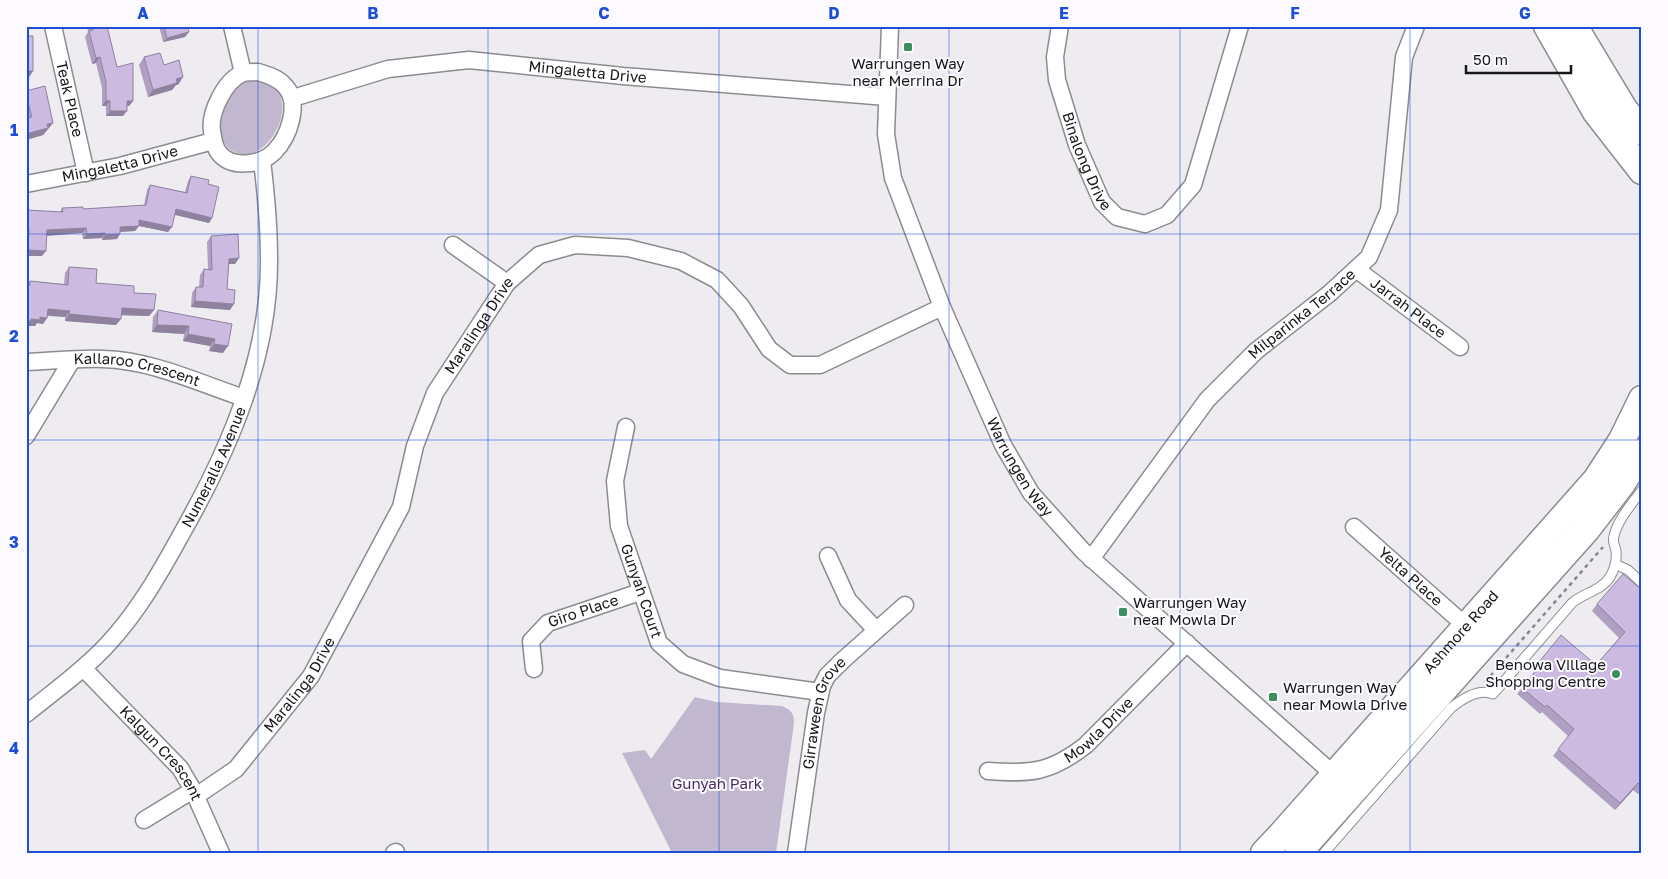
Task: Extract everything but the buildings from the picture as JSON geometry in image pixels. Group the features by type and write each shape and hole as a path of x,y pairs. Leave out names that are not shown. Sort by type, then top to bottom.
{"main road":[{"path":"1547,26 1596,112 1642,172"},
{"path":"1574,26 1619,101 1642,132"},
{"name":"Ashmore Road","path":"1298,853 1343,783 1467,627 1596,480 1622,440 1642,400"},
{"name":"Ashmore Road","path":"1264,853 1280,836 1343,783 1587,529 1621,485 1642,452"}],"street":[{"name":"Teak Place","path":"53,26 86,173"},
{"path":"232,26 243,73"},
{"name":"Warrungen Way","path":"890,26 886,134 893,178 942,307 1003,445 1026,485 1038,501 1091,559 1343,783"},
{"name":"Binalong Drive","path":"1060,26 1055,57 1057,80 1077,145 1102,202 1117,217 1145,224 1167,215 1193,185 1240,26"},
{"name":"Milparinka Terrace","path":"1091,559 1207,400 1256,351 1330,293 1369,257 1389,210 1404,56 1416,26"},
{"name":"Mingaletta Drive","path":"293,98 388,69 469,60 632,77 887,97"},
{"path":"258,72 273,76 286,86 293,98 290,127 274,152 262,161 245,163 228,160 219,153 213,140 211,127 213,115 220,97 228,84 243,73 258,72"},
{"name":"Mingaletta Drive","path":"26,184 120,166 213,140"},
{"name":"Numeralla Avenue","path":"26,714 84,668 106,646 152,588 192,516 219,461 244,398 263,328 269,260 268,216 262,161"},
{"path":"453,245 507,283"},
{"name":"Maralinga Drive","path":"144,820 236,769 311,676 401,506 415,446 435,393 507,283 539,256 575,245 628,248 681,261 717,280 741,306 769,350 790,365 820,365 942,307"},
{"name":"Jarrah Place","path":"1356,269 1460,347"},
{"name":"Kallaroo Crescent","path":"26,362 104,359 136,363 244,398"},
{"path":"26,436 72,360"},
{"name":"Gunyah Court","path":"626,427 615,481 619,526 658,643 683,664 720,678 820,692"},
{"name":"Yelta Place","path":"1354,527 1467,627"},
{"path":"828,556 848,600 876,630"},
{"name":"Giro Place","path":"534,668 530,642 548,623 640,592"},
{"name":"Girraween Grove","path":"796,853 820,692 824,681 833,669 906,605"},
{"name":"Mowla Drive","path":"988,771 1033,772 1051,767 1068,759 1086,745 1187,643"},
{"name":"Kalgun Crescent","path":"84,668 180,768 195,793 221,853"}],"lane":[{"path":"1324,853 1451,708 1462,700 1475,695 1486,692 1493,694 1572,604 1604,584 1612,574 1615,564 1616,552 1613,539 1622,520 1642,490"},
{"path":"1615,564 1630,572 1642,583"}],"path":[{"path":"1475,695 1598,553 1613,539"}],"green space":[{"path":"254,79 271,84 280,95 282,109 279,124 271,139 260,149 246,154 232,151 226,146 220,135 220,122 230,92 241,84"},
{"name":"Gunyah Park","path":"695,697 716,702 782,706 793,714 794,723 776,853 672,853 622,753 645,750 651,759"}],"place":[{"name":"Warrungen Way near Merrina Dr","path":"908,47"},
{"name":"Warrungen Way near Mowla Dr","path":"1123,612"},
{"name":"Benowa Village Shopping Centre","path":"1616,674"},
{"name":"Warrungen Way near Mowla Drive","path":"1273,697"}]}
